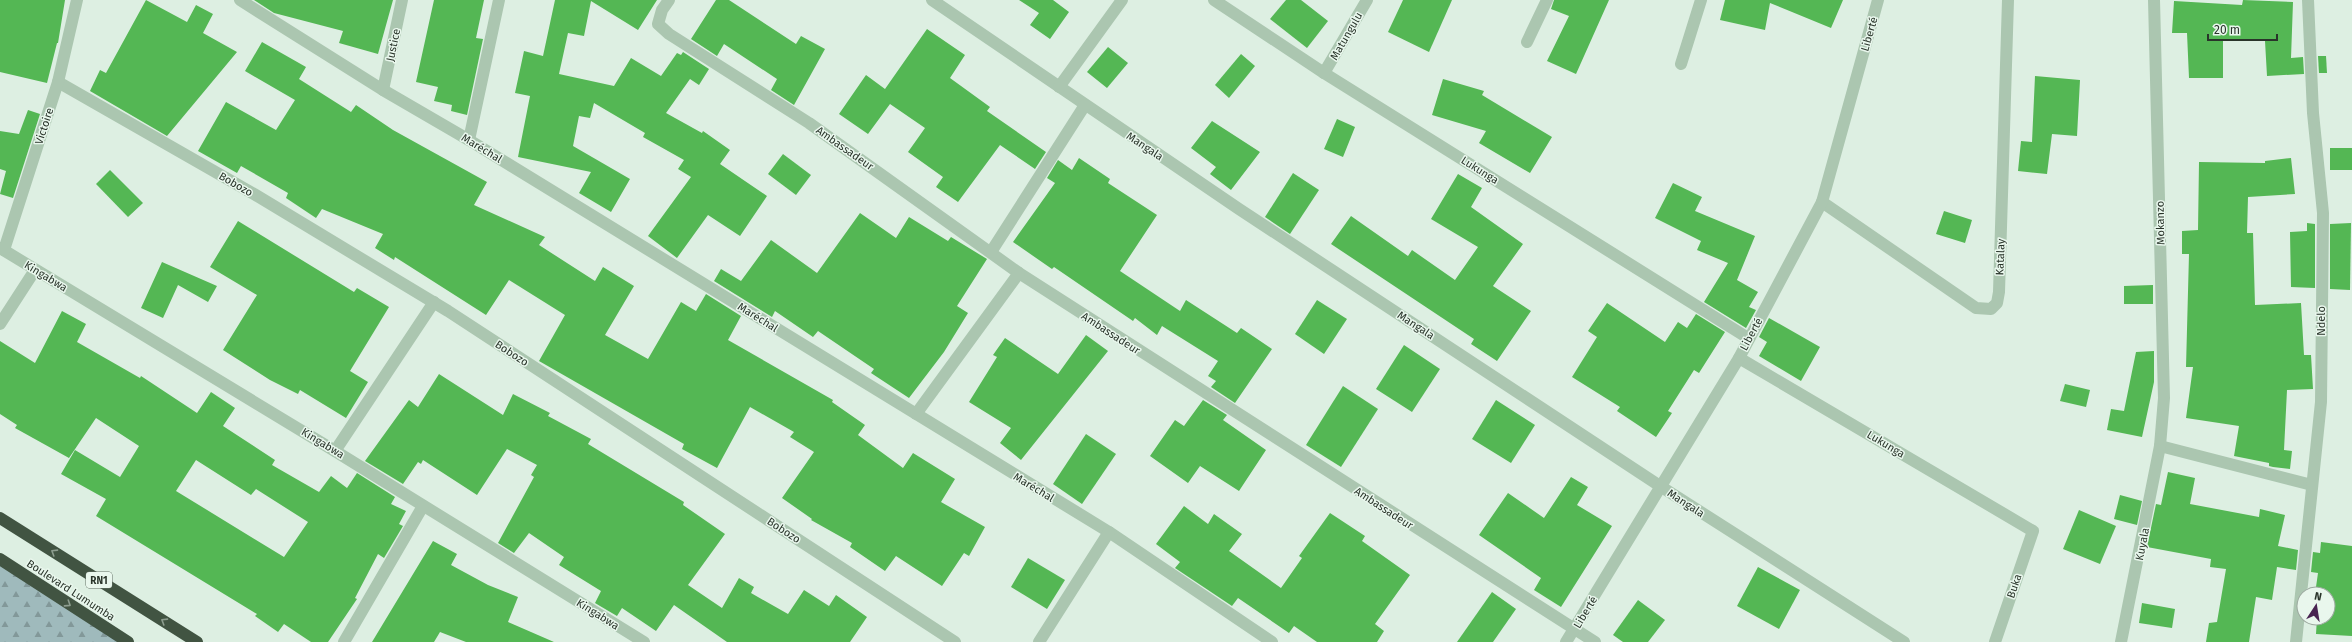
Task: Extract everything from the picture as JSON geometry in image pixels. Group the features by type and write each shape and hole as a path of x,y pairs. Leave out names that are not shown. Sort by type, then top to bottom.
{"highway":[{"name":"Boulevard Lumumba","path":"0,518 197,642"},
{"name":"Boulevard Lumumba","path":"0,559 128,642"}],"street":[{"name":"Victoire","path":"2,249 58,82 77,0"},
{"name":"Maréchal","path":"240,0 383,90 469,140 1109,532 1272,642"},
{"name":"Justice","path":"383,90 402,0"},
{"path":"469,140 499,0"},
{"name":"Ambassadeur","path":"669,0 662,10 658,24 669,34 809,123 991,252 1018,273 1574,630 1595,642"},
{"name":"Mangala","path":"932,0 1239,209 1660,486 1904,642"},
{"path":"1059,87 1122,0"},
{"name":"Lukunga","path":"1214,0 1324,73 1748,338"},
{"name":"Matungulu","path":"1324,73 1367,0"},
{"path":"1527,42 1547,0"},
{"path":"1681,64 1701,0"},
{"name":"Liberté","path":"1566,642 1739,358 1748,338 1822,202 1878,0"},
{"name":"Katalay","path":"1822,202 1976,308 1991,309 1996,303 1999,292 2008,0"},
{"name":"Mokanzo","path":"2154,0 2164,398 2160,446"},
{"name":"Ndelo","path":"2296,642 2321,402 2323,213 2313,113 2308,0"},
{"name":"Bobozo","path":"58,82 254,194 434,302 956,642"},
{"path":"991,252 1085,105"},
{"name":"Kingabwa","path":"2,249 335,451 644,642"},
{"path":"0,324 35,270"},
{"path":"916,414 1018,273"},
{"path":"335,451 434,302"},
{"name":"Lukunga","path":"1739,358 2032,531"},
{"path":"2160,446 2312,485"},
{"name":"Kuyala","path":"2121,642 2160,446"},
{"path":"344,642 423,506"},
{"name":"Buka","path":"1995,642 2032,531"},
{"path":"1039,642 1109,532"}],"green space":[{"path":"0,559 126,642 0,642"}],"building":[{"path":"0,0 65,0 58,43 47,83 0,72"},
{"path":"146,0 187,22 196,5 213,14 203,33 237,52 167,136 90,91 100,70 106,73"},
{"path":"254,0 393,0 378,54 339,43 343,31 274,13"},
{"path":"434,0 484,0 476,38 483,39 467,115 451,111 452,105 434,101 438,87 416,82"},
{"path":"555,0 657,0 638,30 591,1 584,36 568,33 559,74 614,86 631,58 661,76 677,53 681,55 683,52 709,69 699,85 690,79 666,113 702,133 703,131 730,150 720,164 767,196 740,236 708,215 677,258 648,236 691,177 678,169 684,160 643,137 645,133 594,103 590,118 579,116 573,146 630,179 611,212 579,193 591,172 518,157 530,96 515,93 524,51 543,56"},
{"path":"716,0 729,0 796,44 801,36 825,49 794,105 771,90 777,79 724,44 717,56 691,39"},
{"path":"1019,0 1053,0 1069,12 1050,39 1030,25 1039,13"},
{"path":"1286,0 1301,0 1328,21 1307,48 1270,19"},
{"path":"1403,0 1452,0 1429,52 1388,32"},
{"path":"1554,0 1609,0 1576,74 1547,61 1569,16 1551,9"},
{"path":"1725,0 1843,0 1831,28 1770,3 1765,30 1720,20"},
{"path":"2243,0 2293,2 2291,58 2303,57 2304,74 2267,76 2265,41 2223,39 2223,78 2189,78 2187,33 2172,33 2174,1 2242,5"},
{"path":"927,29 965,55 950,78 990,107 987,111 1046,152 1035,169 1000,145 958,202 936,187 943,177 908,152 925,128 890,104 868,134 839,114 866,75 885,89"},
{"path":"262,42 306,67 299,79 351,112 356,105 393,130 487,182 474,205 545,237 539,245 595,281 603,267 634,286 605,335 648,359 681,302 696,311 706,294 741,316 728,340 833,400 832,402 865,425 858,435 903,468 913,453 955,479 941,502 985,527 969,556 964,553 942,586 896,556 885,571 850,547 852,543 811,520 812,519 782,498 814,452 790,437 794,432 750,407 717,468 682,449 684,444 539,361 565,315 509,280 486,315 395,257 394,260 375,248 383,234 322,209 316,218 286,198 288,193 241,166 237,173 198,151 226,102 276,130 295,100 245,71"},
{"path":"1108,47 1128,63 1107,88 1087,72"},
{"path":"1241,54 1255,66 1229,98 1215,85"},
{"path":"2318,56 2326,56 2327,73 2319,73"},
{"path":"2035,76 2080,80 2077,136 2052,134 2047,174 2018,171 2021,141 2032,142"},
{"path":"1443,79 1484,91 1482,95 1552,137 1530,173 1479,143 1486,131 1432,115"},
{"path":"28,110 40,114 13,198 0,194 6,171 0,169 0,131 19,134"},
{"path":"1337,119 1355,127 1343,157 1324,149"},
{"path":"1212,121 1260,152 1231,190 1210,174 1216,167 1191,148"},
{"path":"2330,148 2352,148 2352,170 2330,170"},
{"path":"783,154 811,175 796,195 768,174"},
{"path":"1079,158 1110,179 1108,183 1157,215 1120,271 1180,311 1186,300 1237,333 1241,328 1272,349 1235,403 1211,387 1216,381 1208,376 1218,361 1162,326 1157,335 1135,318 1133,321 1054,267 1052,269 1013,242 1055,183 1047,178 1058,160 1072,170"},
{"path":"2291,158 2295,194 2248,197 2247,233 2253,233 2255,305 2301,303 2304,355 2311,355 2313,389 2287,390 2284,450 2292,451 2290,469 2273,467 2269,466 2269,463 2234,456 2239,426 2186,418 2193,367 2186,367 2189,254 2182,254 2182,231 2198,230 2199,162 2265,163 2265,161"},
{"path":"110,170 143,203 128,217 96,184"},
{"path":"1293,173 1319,190 1290,234 1265,217"},
{"path":"1458,174 1482,188 1471,207 1523,244 1493,286 1531,311 1497,361 1471,344 1474,339 1331,244 1351,216 1408,256 1412,250 1455,280 1478,247 1431,219"},
{"path":"1673,183 1702,197 1695,211 1755,236 1737,280 1758,292 1749,307 1756,310 1746,328 1704,302 1728,263 1697,250 1701,241 1655,218"},
{"path":"1944,211 1972,220 1965,243 1936,234"},
{"path":"860,213 896,238 909,217 948,241 951,237 987,259 957,306 968,313 944,352 909,398 871,373 874,369 818,331 813,337 775,311 772,317 714,281 721,269 741,281 771,240 817,273"},
{"path":"238,221 354,292 357,288 389,307 350,371 368,382 346,418 300,390 298,394 270,380 223,350 257,295 210,267"},
{"path":"2307,223 2315,224 2315,288 2291,287 2290,232 2307,231"},
{"path":"2351,223 2350,290 2330,289 2330,224"},
{"path":"162,262 217,286 208,302 178,285 163,318 141,308"},
{"path":"2153,285 2153,304 2124,304 2124,286"},
{"path":"1317,300 1347,319 1324,354 1295,334"},
{"path":"1607,303 1665,342 1678,322 1687,328 1696,314 1725,332 1699,373 1694,370 1668,411 1672,413 1656,437 1617,411 1620,407 1572,377 1597,337 1588,331"},
{"path":"62,311 86,324 77,342 140,378 141,376 197,413 211,392 235,408 223,426 275,460 272,465 319,492 331,476 347,488 357,473 395,497 391,504 406,511 399,524 403,526 384,558 378,554 355,598 357,599 328,642 311,642 284,624 278,632 255,616 257,614 96,516 106,499 61,474 75,450 120,477 139,446 96,418 69,458 15,428 17,425 0,414 0,341 35,363","holes":["196,460 251,495 256,489 308,522 284,557 176,491"]},
{"path":"1769,318 1820,347 1801,381 1759,356 1767,342 1759,337"},
{"path":"1086,335 1108,351 1021,460 1000,443 1011,428 969,402 997,357 993,355 1005,338 1058,374"},
{"path":"1404,345 1440,369 1412,412 1376,389"},
{"path":"2154,351 2154,382 2142,437 2107,430 2111,409 2124,411 2136,352"},
{"path":"439,374 503,415 513,394 550,413 548,416 591,439 588,444 684,502 683,505 725,534 688,585 722,608 739,578 754,587 751,593 788,614 804,590 829,606 836,595 867,617 850,642 727,642 674,605 656,631 622,608 617,616 595,603 601,591 559,565 564,557 529,533 514,553 498,543 534,477 531,475 537,465 507,449 477,495 423,460 421,464 418,462 403,484 365,461 409,400 418,407"},
{"path":"2065,384 2090,390 2086,407 2060,401"},
{"path":"1343,386 1378,409 1341,467 1306,445"},
{"path":"1203,400 1227,415 1223,420 1266,450 1239,491 1200,466 1188,483 1150,456 1175,420 1184,426"},
{"path":"1496,400 1535,425 1511,463 1472,439"},
{"path":"1086,434 1116,454 1082,504 1053,484"},
{"path":"2168,472 2195,478 2190,504 2259,517 2260,509 2285,515 2278,546 2298,550 2296,570 2277,567 2272,600 2256,597 2249,642 2206,642 2209,623 2217,622 2226,569 2210,567 2211,559 2147,547 2156,504 2161,505"},
{"path":"1571,477 1588,487 1577,505 1612,526 1561,607 1534,590 1541,578 1479,535 1508,493 1544,518"},
{"path":"2120,495 2142,501 2137,525 2114,519"},
{"path":"1184,506 1208,524 1214,514 1242,534 1229,551 1281,588 1302,558 1299,556 1330,513 1365,536 1362,541 1410,575 1375,624 1384,631 1377,642 1317,642 1294,626 1289,633 1238,598 1232,606 1175,568 1180,562 1156,544"},
{"path":"2079,510 2116,526 2100,564 2063,549"},
{"path":"433,541 457,554 451,565 488,585 518,597 508,622 554,642 466,642 440,632 434,642 372,642"},
{"path":"2321,542 2352,546 2352,636 2316,634 2316,626 2336,626 2336,586 2316,586 2318,573 2311,572 2313,552 2320,553"},
{"path":"1028,558 1065,580 1047,609 1011,587"},
{"path":"1758,567 1800,590 1779,629 1737,606"},
{"path":"1492,592 1516,609 1493,642 1457,642"},
{"path":"1638,600 1665,620 1648,642 1623,642 1613,635"},
{"path":"2142,603 2175,609 2172,628 2139,623"}]}
